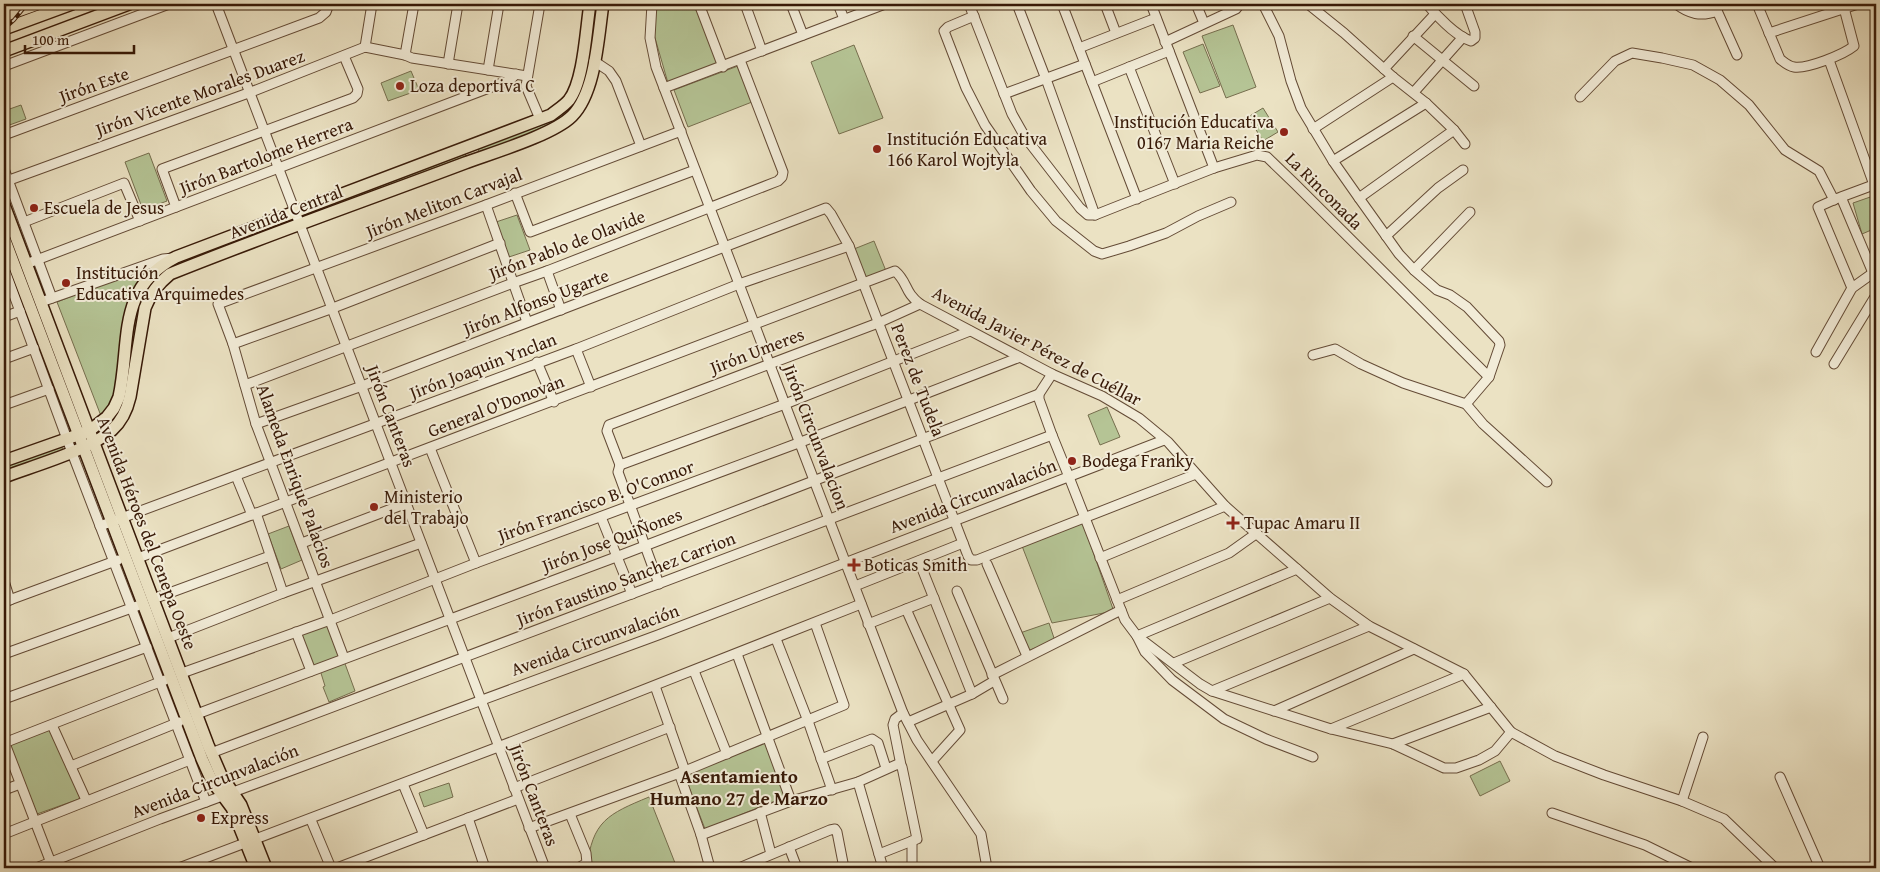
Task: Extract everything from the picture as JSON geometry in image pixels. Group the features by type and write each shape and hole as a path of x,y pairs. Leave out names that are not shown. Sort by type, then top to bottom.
{"main road":[{"path":"4,16 38,4"},
{"path":"4,29 72,4"},
{"path":"4,50 129,4"},
{"name":"Avenida Central","path":"4,461 78,435 107,417 119,397 131,311 136,294 152,272 176,257 473,146 540,119 561,108 570,99 575,88 590,4"},
{"name":"Avenida Central","path":"4,477 88,445 112,430 122,418 128,408 145,308 150,294 170,274 478,158 555,128 568,119 579,108 585,96 594,61 603,4"},
{"path":"473,146 478,158"},
{"name":"Avenida Héroes del Cenepa Oeste","path":"4,206 41,302 78,435"},
{"name":"Avenida Héroes del Cenepa Oeste","path":"4,238 78,435 88,445 117,520 138,558 143,603 168,638 186,719 202,759 212,781 227,794"},
{"name":"Avenida Héroes del Cenepa Oeste","path":"117,520 125,557 143,603 176,675"},
{"name":"Avenida Héroes del Cenepa Oeste","path":"186,719 211,753 232,808 266,868"},
{"name":"Avenida Héroes del Cenepa Oeste","path":"251,842 256,868"}],"street":[{"path":"4,66 168,4"},
{"name":"Jirón Canteras","path":"216,4 545,868"},
{"name":"Jirón Este","path":"4,135 319,18 326,12 329,4"},
{"path":"372,4 365,47 412,58 527,76"},
{"path":"405,55 414,4"},
{"path":"448,64 458,4"},
{"path":"488,70 499,4"},
{"path":"540,4 526,86 540,119"},
{"name":"Jirón Circunvalacion","path":"652,4 650,38 652,51 664,88 830,518 868,624 905,717 917,740 981,834 987,868"},
{"path":"699,4 722,67"},
{"path":"745,4 762,51"},
{"path":"792,4 803,35"},
{"path":"838,4 844,19"},
{"path":"664,88 882,4"},
{"path":"969,4 1012,114 1024,138 1080,208 1088,215 1095,214 1017,4"},
{"path":"1062,4 1137,199"},
{"path":"1105,4 1116,33"},
{"path":"1151,4 1214,168"},
{"path":"1196,4 1204,23"},
{"path":"1165,42 1236,9 1240,4"},
{"path":"1264,4 1280,36 1291,81 1298,99 1313,129 1358,198 1399,254 1414,270 1437,290 1450,295 1467,307 1499,341 1500,345 1489,377 1466,404"},
{"path":"1308,4 1414,92 1454,130 1465,144"},
{"path":"1427,4 1435,14 1462,37 1471,41 1474,38 1475,32 1465,4"},
{"path":"1676,4 1684,11 1696,15 1708,15 1715,8 1737,55"},
{"path":"1757,4 1780,59 1795,67 1829,60 1854,46 1844,8"},
{"path":"1769,33 1858,4"},
{"path":"1384,69 1435,14"},
{"path":"974,16 948,27 944,31 966,88 985,125 1030,191 1056,221 1094,251 1102,254 1166,233 1204,213 1231,202"},
{"path":"1079,48 1156,18"},
{"path":"1413,36 1474,86"},
{"path":"1414,92 1462,37"},
{"name":"Jirón Vicente Morales Duarez","path":"6,182 251,92 365,47"},
{"path":"1092,82 1169,51"},
{"path":"1580,97 1615,61 1632,53 1693,65 1720,80 1749,105 1785,150 1819,171 1838,198 1875,276 1852,288 1816,352"},
{"path":"176,207 162,169 353,98 358,94 358,89 344,56"},
{"name":"Jirón Pablo de Olavide","path":"245,385 778,181 782,177 783,172 740,60"},
{"path":"1829,60 1875,185 1818,207 1852,288"},
{"path":"594,61 609,70 616,81 641,146"},
{"path":"1004,94 1085,64"},
{"path":"1129,67 1175,184"},
{"name":"Jirón Bartolome Herrera","path":"26,264 510,80 516,74"},
{"path":"1313,129 1394,77"},
{"path":"1333,161 1426,103"},
{"path":"1358,198 1454,130"},
{"name":"Jirón Meliton Carvajal","path":"218,304 681,131"},
{"name":"La Rinconada","path":"1095,214 1214,168 1257,155 1267,158 1489,377"},
{"path":"4,169 6,182 24,222 52,298"},
{"path":"515,194 530,232 695,170"},
{"path":"1386,236 1438,188 1462,170"},
{"path":"24,222 124,183 140,221"},
{"path":"486,205 526,322"},
{"name":"Jirón Alfonso Ugarte","path":"256,424 362,386 826,208"},
{"name":"Perez de Tudela","path":"826,208 849,246 968,556 972,560 977,560 1085,518"},
{"path":"1414,270 1470,212"},
{"path":"233,344 333,308 500,243"},
{"name":"Jirón Joaquin Ynclan","path":"100,526 576,349 739,284 849,246"},
{"path":"41,302 163,259 176,257"},
{"path":"4,269 49,389 78,435 72,451 114,561 143,603 147,646 159,682 186,719 190,760 206,802"},
{"path":"547,271 562,310"},
{"name":"Avenida Javier Pérez de Cuéllar","path":"864,283 895,271 901,277 906,291 920,304 1052,374 1102,396 1139,418 1168,442 1225,506 1330,598 1369,626 1464,674 1511,732 1555,756 1604,775 1682,801 1724,819 1775,868"},
{"name":"General O'Donovan","path":"138,558 864,283"},
{"path":"1834,364 1876,295"},
{"name":"Alameda Enrique Palacios","path":"218,304 233,344 256,424 344,658"},
{"name":"Jirón Umeres","path":"620,465 606,428 609,425 878,323 920,304"},
{"path":"4,317 20,311"},
{"path":"659,584 618,472 620,465 785,404 970,330"},
{"path":"4,360 34,348"},
{"path":"576,349 591,387"},
{"path":"1313,355 1335,349 1403,384 1466,404 1483,424 1547,482"},
{"name":"Jirón Francisco B. O'Connor","path":"4,742 52,725 176,675 330,620 476,563 801,442 1020,357"},
{"path":"537,362 554,402"},
{"path":"1052,374 1039,394 1039,399 1125,620 1137,636 1145,652 1172,680 1224,719 1266,739 1313,756"},
{"path":"4,405 49,389"},
{"name":"Jirón Jose QuiÑones","path":"71,766 344,658 1039,394"},
{"name":"Jirón Faustino Sanchez Carrion","path":"211,753 1052,435"},
{"name":"Avenida Circunvalación","path":"36,868 480,699 658,635 1164,440"},
{"path":"430,448 476,563"},
{"path":"1085,518 1196,474"},
{"path":"236,476 254,514 283,593"},
{"path":"302,543 407,503"},
{"path":"1100,558 1225,506"},
{"path":"601,517 632,594"},
{"path":"1117,600 1229,553 1257,533"},
{"path":"168,638 283,593 422,543"},
{"path":"855,586 963,543"},
{"path":"4,654 270,556"},
{"path":"4,581 7,601 125,557"},
{"path":"919,561 972,694"},
{"path":"987,564 1027,656"},
{"path":"1137,636 1297,569"},
{"path":"957,591 1002,700"},
{"path":"868,624 934,598"},
{"path":"1174,663 1330,598"},
{"path":"179,868 202,865 251,842 694,671 861,604"},
{"path":"906,609 960,730 932,761"},
{"path":"879,854 917,839 902,767 899,765 893,725 895,719 948,705 972,694 1027,656 1121,610"},
{"path":"530,828 682,772 844,705 815,623"},
{"path":"1212,691 1369,626"},
{"path":"296,632 311,671"},
{"path":"1137,636 1212,691 1331,729 1393,744 1444,768 1456,768 1495,752 1511,732"},
{"path":"776,639 832,790"},
{"path":"4,699 147,646"},
{"path":"1274,711 1414,649"},
{"path":"737,654 791,801"},
{"path":"694,671 727,754"},
{"path":"1331,729 1464,674"},
{"path":"655,686 670,727 710,868"},
{"path":"1393,744 1491,707"},
{"path":"52,725 86,800"},
{"path":"514,788 670,727"},
{"path":"1682,801 1703,737"},
{"path":"821,759 872,739 878,743 886,768"},
{"path":"4,742 35,822 55,861 62,868"},
{"path":"4,834 190,760"},
{"path":"701,835 791,801 858,782 886,768 899,765"},
{"path":"1780,776 1820,868"},
{"path":"858,782 883,868"},
{"path":"4,790 20,784"},
{"path":"403,784 424,835"},
{"path":"337,868 518,799"},
{"path":"760,812 772,854"},
{"path":"1552,813 1645,845 1692,868"},
{"path":"570,814 586,853 588,863 578,868"},
{"path":"468,818 485,868"},
{"path":"311,820 331,868"},
{"path":"739,868 835,829 844,868"},
{"path":"912,841 912,868"},
{"path":"789,848 797,868"}],"green space":[{"path":"592,4 599,4 587,75 572,110 551,125 527,136 480,152 476,148 567,107"},
{"path":"657,4 696,4 719,63 668,83 653,31"},
{"path":"1233,25 1256,87 1226,98 1202,36"},
{"path":"1203,44 1220,86 1200,93 1183,52"},
{"path":"854,45 883,118 839,134 811,62"},
{"path":"738,66 752,102 688,127 674,90"},
{"name":"Loza deportiva C","path":"411,71 419,90 388,101 381,83"},
{"path":"21,105 26,119 4,127 4,111"},
{"path":"1263,108 1278,132 1263,141 1248,117"},
{"path":"464,151 466,156 306,218 304,212"},
{"path":"149,153 167,201 143,210 125,162"},
{"path":"1876,195 1876,228 1862,234 1853,203"},
{"path":"517,215 530,250 509,257 496,222"},
{"path":"288,219 289,224 195,259 193,254"},
{"path":"874,241 886,271 867,279 854,249"},
{"path":"190,256 191,261 152,284 127,403 111,426 107,422 113,416 136,303 155,275"},
{"path":"158,262 140,284 115,398 101,416 57,302"},
{"path":"1107,407 1120,437 1100,445 1088,415"},
{"path":"61,445 63,451 4,472 4,465"},
{"path":"1083,523 1113,609 1109,612 1052,623 1022,546"},
{"path":"289,526 302,560 281,569 268,534"},
{"path":"329,621 342,657 313,668 300,632"},
{"path":"1049,623 1055,641 1027,651 1020,633"},
{"path":"344,661 355,691 329,702 323,687 325,686 320,670"},
{"path":"50,728 81,796 79,799 37,814 9,743"},
{"path":"766,743 785,797 705,829 684,774"},
{"path":"1500,761 1510,781 1480,796 1470,776"},
{"path":"449,783 453,797 424,807 419,793"},
{"path":"649,797 677,868 587,868 593,839 604,821 623,809"}],"railway":[{"path":"4,29 27,4"}],"place":[{"name":"Loza deportiva C","path":"400,86"},
{"name":"Institución Educativa 0167 Maria Reiche","path":"1284,132"},
{"name":"Institución Educativa 166 Karol Wojtyla","path":"877,149"},
{"name":"Escuela de Jesus","path":"34,208"},
{"name":"Institución Educativa Arquimedes","path":"66,283"},
{"name":"Bodega Franky","path":"1072,461"},
{"name":"Ministerio del Trabajo","path":"374,507"},
{"name":"Tupac Amaru II","path":"1233,523"},
{"name":"Boticas Smith","path":"854,565"},
{"name":"Express","path":"201,818"}],"district":[{"name":"Asentamiento Humano 27 de Marzo","path":"739,787"}]}
